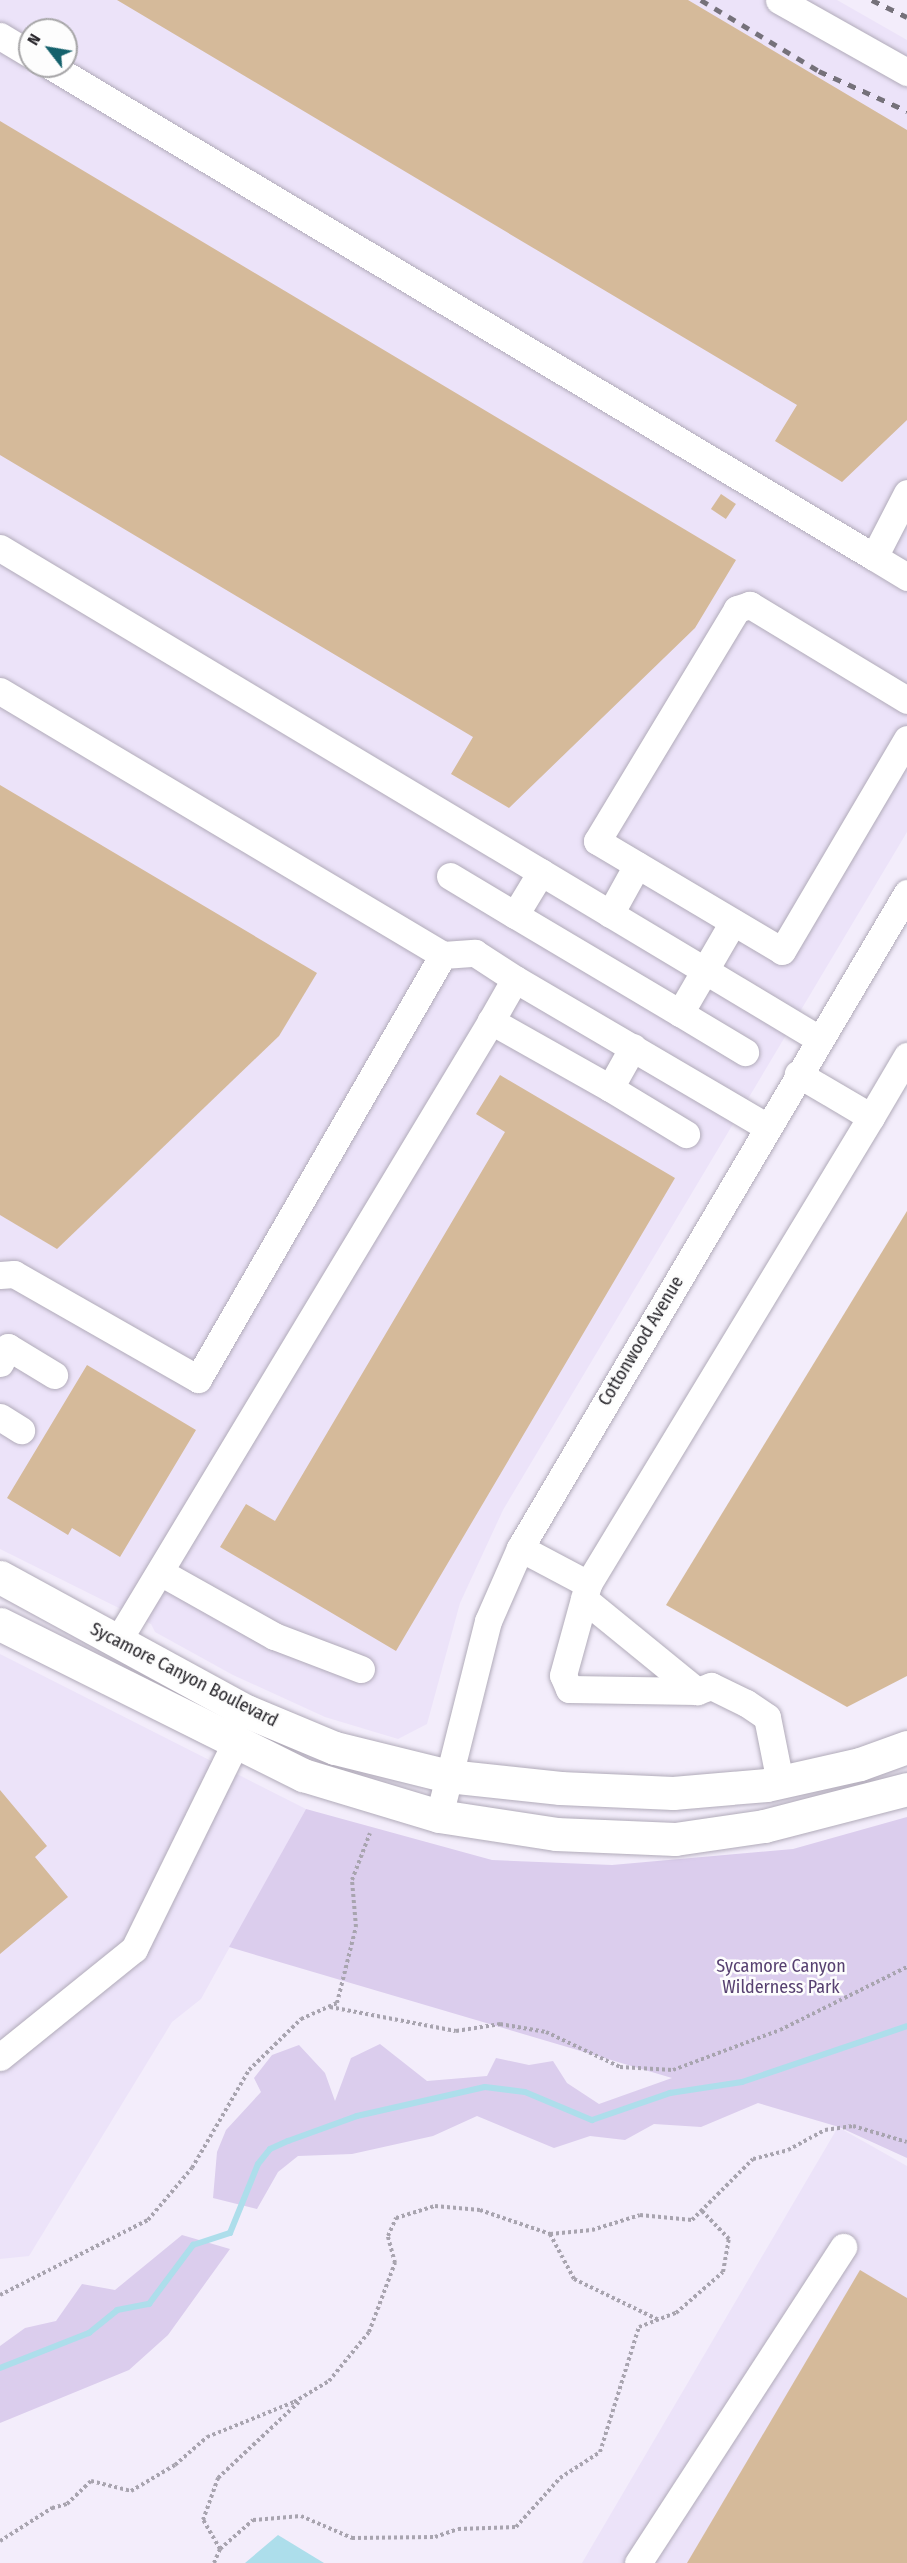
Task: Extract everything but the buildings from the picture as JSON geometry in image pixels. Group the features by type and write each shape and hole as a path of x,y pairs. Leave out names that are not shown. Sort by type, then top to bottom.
{"main road":[{"name":"Sycamore Canyon Boulevard","path":"0,1577 246,1711 335,1748 448,1776 672,1793 780,1782 860,1764 907,1747"},
{"name":"Sycamore Canyon Boulevard","path":"0,1624 235,1744 303,1774 439,1816 556,1834 675,1839 764,1826 907,1790"}],"street":[{"path":"779,0 907,72"},
{"path":"0,36 18,47"},
{"path":"71,78 907,577"},
{"path":"874,557 906,496"},
{"path":"0,548 819,1039"},
{"path":"907,699 750,605 737,609 597,841 782,951 907,740"},
{"path":"0,691 443,955 475,953 515,979 767,1127"},
{"path":"610,914 637,865"},
{"path":"515,915 541,872"},
{"path":"450,876 745,1052"},
{"name":"Cottonwood Avenue","path":"439,1816 488,1622 520,1548 907,893"},
{"path":"680,1013 733,922"},
{"path":"0,1275 14,1274 198,1379 443,955"},
{"path":"117,1642 515,979"},
{"path":"491,1021 686,1134"},
{"path":"610,1088 633,1047"},
{"path":"780,1782 767,1717 711,1686 697,1691 569,1689 563,1675 586,1592 907,1056"},
{"path":"798,1074 871,1117"},
{"path":"0,1362 8,1347 54,1375"},
{"path":"520,1548 586,1592 697,1691"},
{"path":"160,1572 274,1636 361,1669"},
{"path":"0,2057 134,1949 235,1744"},
{"path":"638,2563 843,2247"}],"path":[{"path":"0,2295 148,2220 192,2168 249,2070 301,2019 337,2003 356,1927 352,1880 370,1833"},
{"path":"329,2007 456,2031 500,2024 546,2032 620,2067 673,2070 780,2030 907,1967"},
{"path":"0,2541 51,2508 67,2504 91,2481 131,2491 175,2465 207,2437 305,2396 329,2381 369,2332 395,2263 388,2236 396,2218 435,2206 480,2210 549,2234 592,2230 640,2215 692,2220 753,2159 788,2150 825,2130 853,2126 907,2142"},
{"path":"214,2563 220,2549 253,2520 301,2516 352,2538 435,2537 458,2529 516,2527 560,2478 600,2452 639,2327 676,2313 723,2272 729,2240 701,2210"},
{"path":"549,2234 574,2278 659,2320"},
{"path":"220,2549 202,2520 218,2478 305,2396"}],"shaded area":[{"path":"0,0 837,0 907,40 907,832 503,1510 460,1603 427,1724 398,1739 325,1717 233,1675 155,1632 151,1624 0,1549"},
{"path":"0,1654 306,1809 201,1999 172,2022 29,2256 0,2259"},
{"path":"838,2127 907,2166 907,2563 582,2563"}],"green space":[{"name":"Sycamore Canyon Wilderness Park","path":"306,1809 492,1860 612,1865 793,1849 907,1817 907,2158 839,2127 758,2103 701,2127 654,2124 625,2140 590,2136 554,2148 477,2116 433,2136 352,2154 298,2156 278,2172 257,2209 213,2198 217,2152 226,2130 261,2092 254,2078 272,2055 299,2045 325,2073 335,2101 351,2058 380,2044 427,2081 487,2076 496,2058 529,2065 553,2061 567,2083 599,2104 672,2078 229,1947"},
{"path":"182,2235 230,2249 168,2335 129,2370 0,2423 0,2346 25,2328 56,2321 82,2284 115,2290"}],"water":[{"path":"278,2535 324,2563 245,2563"}],"waterway":[{"path":"0,2368 89,2333 117,2310 149,2304 193,2245 230,2233 258,2164 270,2149 288,2141 357,2116 485,2087 525,2092 592,2120 670,2093 742,2082 907,2026"}],"railway":[{"path":"701,0 819,71 907,111"},
{"path":"872,0 907,17"}]}
